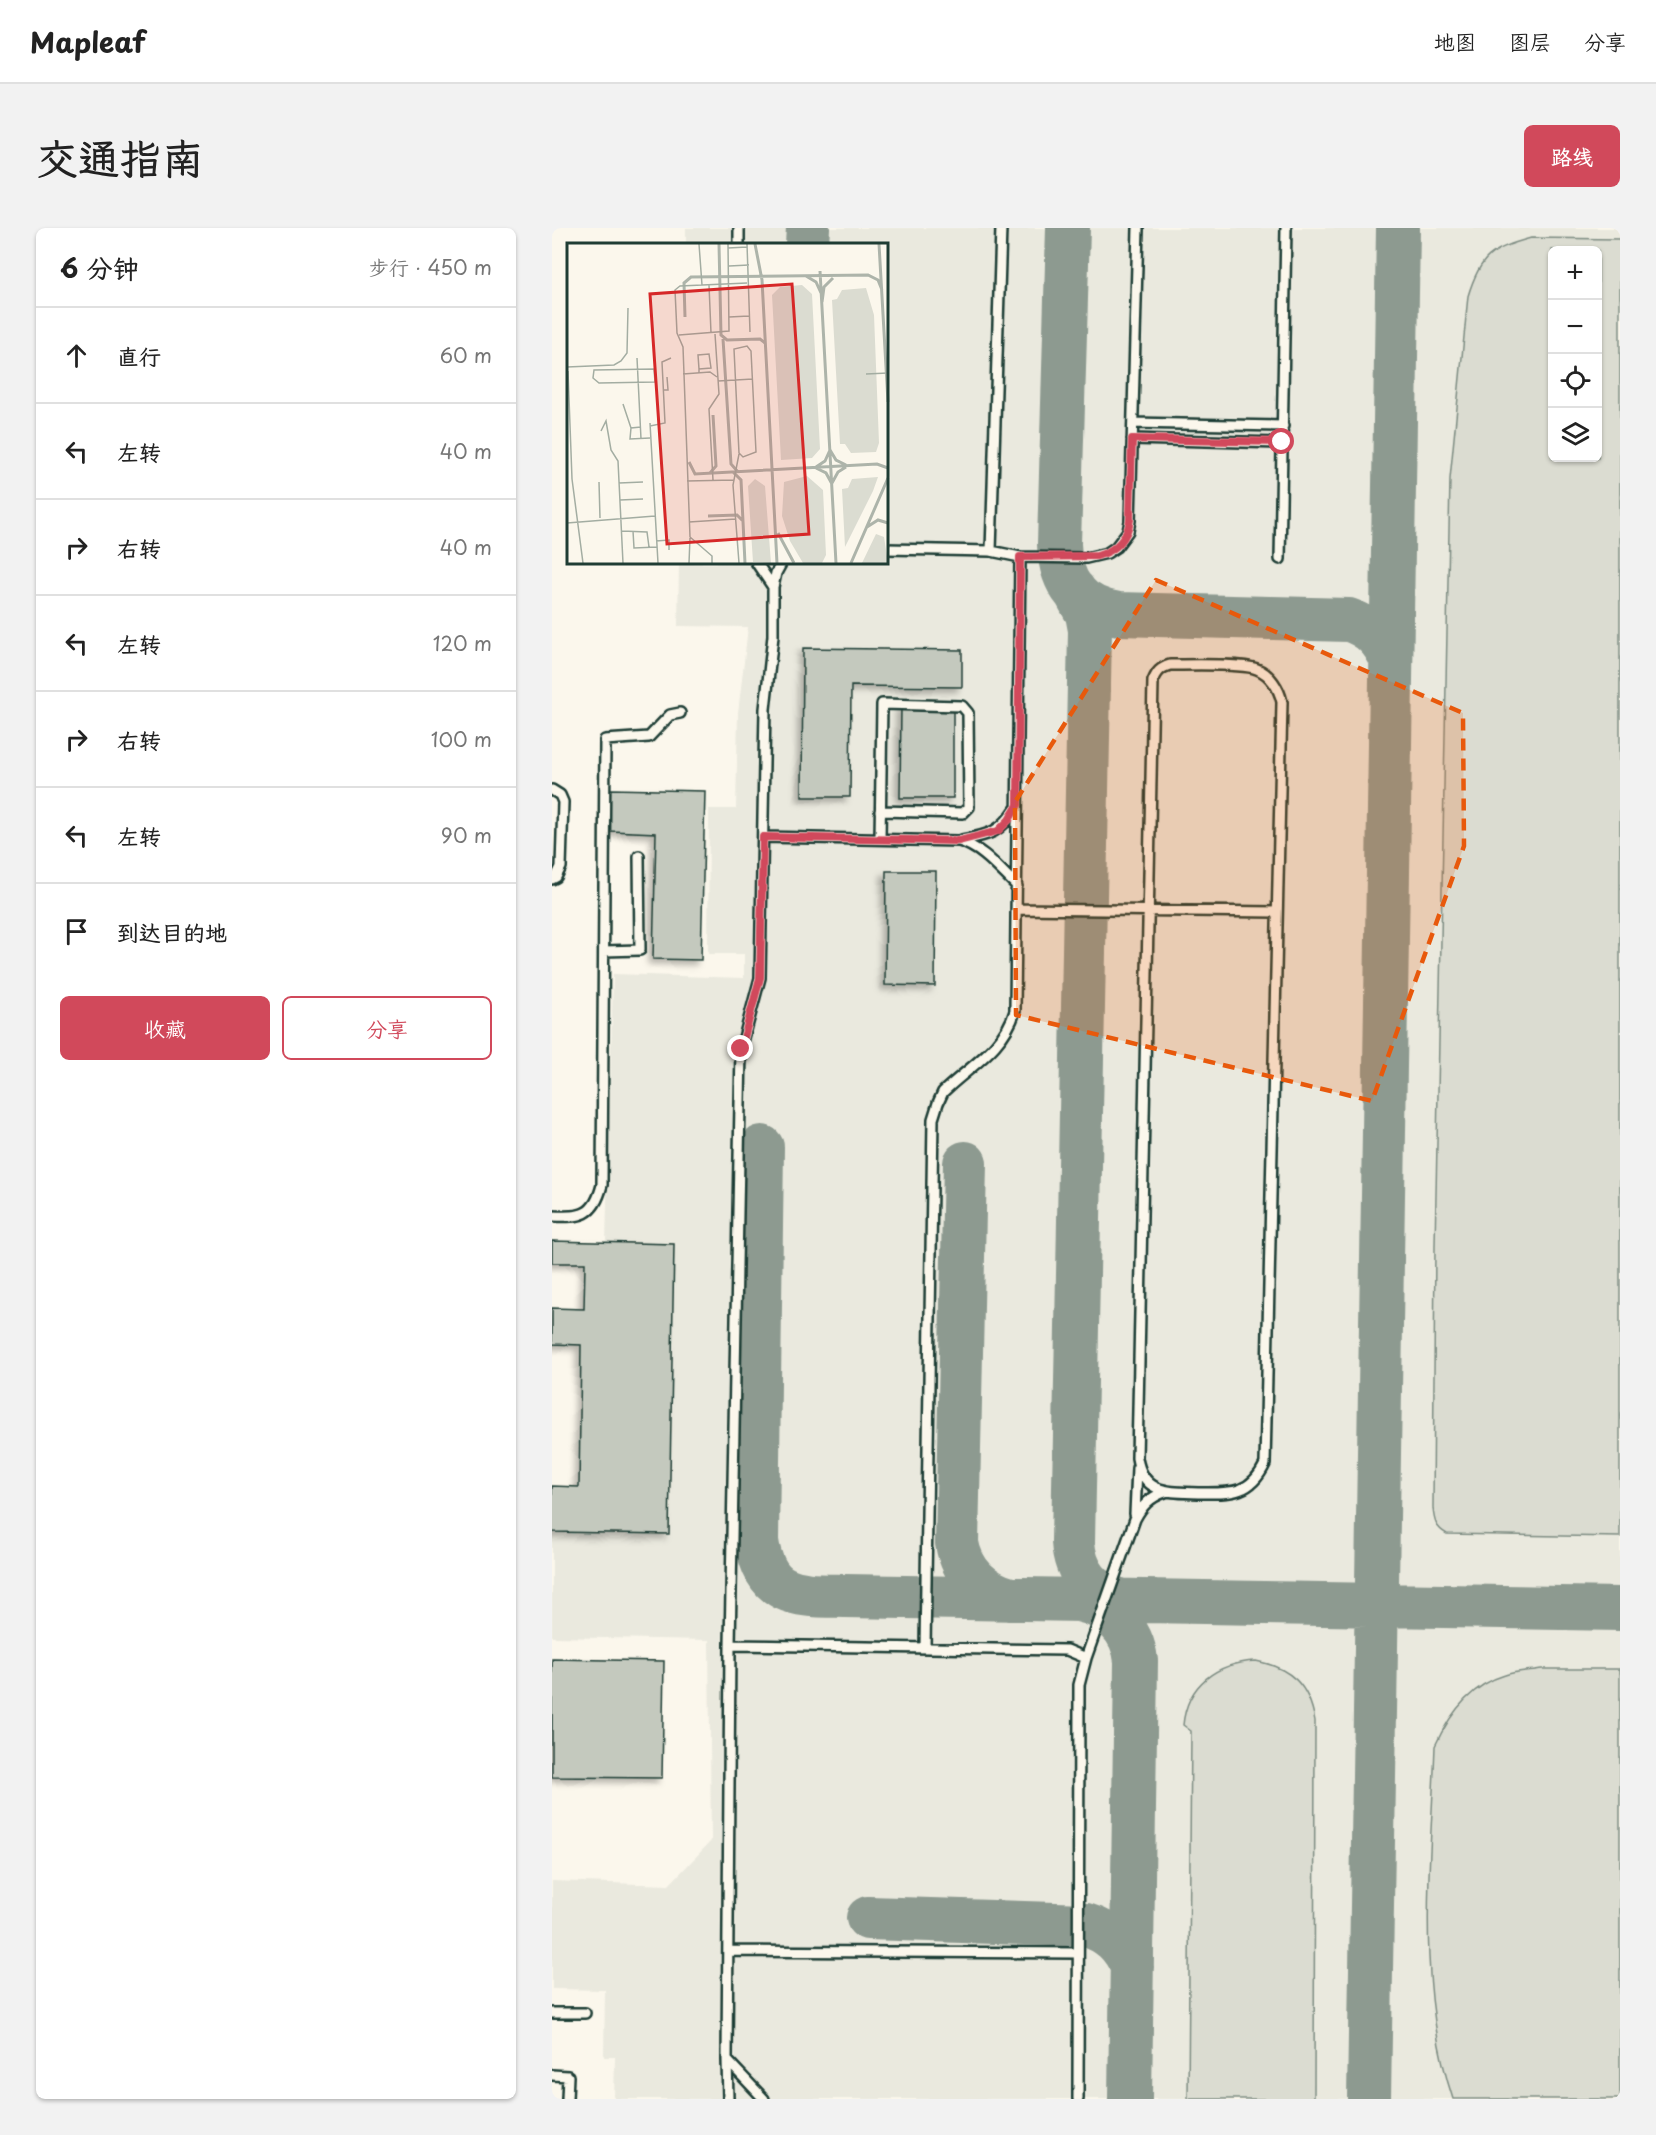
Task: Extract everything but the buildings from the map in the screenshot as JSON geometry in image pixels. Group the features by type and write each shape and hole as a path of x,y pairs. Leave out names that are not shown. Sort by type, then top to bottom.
{"lane":[{"path":"739,243 740,228"},
{"path":"991,551 1001,228"},
{"path":"888,549 991,551 1020,557 1097,556 1107,553 1123,540 1130,520 1138,228"},
{"path":"1280,559 1286,228"},
{"path":"1133,423 1282,426"},
{"path":"1132,439 1282,442"},
{"path":"925,1648 933,1119 943,1092 991,1051 1011,1025 1016,1011 1020,557"},
{"path":"757,564 773,588"},
{"path":"728,2099 730,1645 741,1049 760,978 765,709 773,636 773,588 776,573 781,564"},
{"path":"1077,2099 1078,1700 1079,1684 1086,1658 1135,1519 1146,1503 1165,1492 1227,1493 1238,1491 1254,1481 1265,1464 1282,702 1270,678 1253,667 1170,665 1156,672 1153,681 1135,1519"},
{"path":"880,811 963,813 969,807 968,713 962,706 882,704 880,811 880,839"},
{"path":"552,1216 576,1217 589,1211 598,1200 602,1185 605,740 649,737 670,716 680,714"},
{"path":"552,790 560,795 563,802 561,867 556,877 552,879"},
{"path":"959,841 998,831 1009,820 1018,805"},
{"path":"763,837 959,841 970,844 982,852 1017,886"},
{"path":"604,951 640,950 639,856"},
{"path":"1017,909 1277,912"},
{"path":"1137,1458 1139,1470 1145,1479 1154,1487 1165,1492"},
{"path":"730,1645 1067,1650 1086,1658"},
{"path":"728,1951 1078,1953"},
{"path":"552,2013 585,2013"},
{"path":"727,2060 764,2099"},
{"path":"552,2075 568,2076 567,2099"}],"highlighted area":[{"path":"1156,580 1463,713 1464,846 1372,1101 1016,1015 1015,802"}],"shaded area":[{"path":"686,228 1620,228 1620,2099 614,2099 615,2057 604,2057 605,1990 552,1989 552,1881 669,1885 711,1841 709,1640 552,1637 552,1486 579,1487 581,1345 552,1344 552,1308 584,1308 585,1264 552,1263 552,1241 606,1242 613,974 744,978 744,954 708,954 709,809 736,809 738,713 748,627 678,626 679,564 888,564 888,243 686,243"},
{"path":"1531,238 1620,239 1620,1537 1447,1534 1436,1524 1433,1508 1435,1246 1450,479 1468,296 1483,263 1489,256 1506,246"},
{"path":"1256,1661 1279,1668 1296,1680 1308,1697 1315,1721 1314,2099 1188,2099 1191,1731 1183,1725 1191,1698 1206,1678 1229,1666"},
{"path":"1542,1669 1620,1669 1620,2099 1453,2099 1441,2056 1430,1968 1429,1879 1435,1746 1454,1713 1482,1686 1509,1674"}],"taxiway":[{"path":"807,243 808,228"},
{"path":"1068,228 1059,544 1063,571 1075,592 1093,607 1119,614 1349,620 1363,626 1374,635 1384,645 1391,659"},
{"path":"1369,2099 1398,228"},
{"path":"1074,590 1087,614 1090,630 1073,1542 1077,1562 1086,1579 1101,1592 1120,1600"},
{"path":"762,1147 757,1541 761,1560 768,1574 787,1590 828,1596 1620,1609"},
{"path":"965,1163 957,1543 963,1563 975,1579 982,1586 1010,1599"},
{"path":"1078,1600 1100,1608 1118,1621 1130,1639 1136,1661 1130,2099"},
{"path":"868,1918 1086,1925 1102,1931 1114,1940 1132,1967"}],"route":[{"path":"741,1049 760,978 763,837 959,841 998,831 1009,820 1018,805 1020,557 1086,558 1107,553 1123,540 1130,520 1132,439 1282,442"}]}
